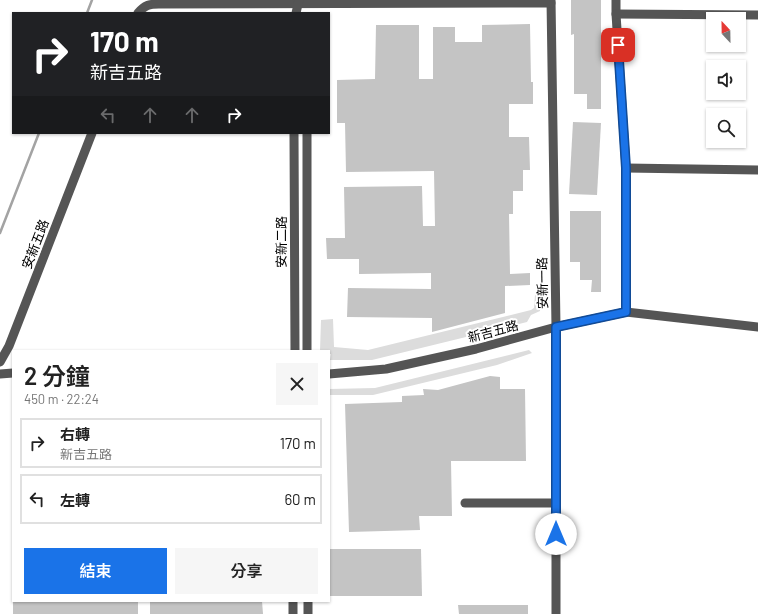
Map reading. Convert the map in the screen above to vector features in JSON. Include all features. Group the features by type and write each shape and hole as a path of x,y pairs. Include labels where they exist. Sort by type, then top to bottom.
{"street":[{"path":"616,0 626,168 626,312"},
{"path":"296,12 299,1"},
{"path":"299,1 303,12"},
{"path":"141,10 152,4 299,1 551,1"},
{"name":"安新一路","path":"551,1 556,327 556,614"},
{"path":"616,14 758,15"},
{"name":"安新五路","path":"0,362 9,346 92,134"},
{"name":"安新二路","path":"294,134 295,350"},
{"name":"安新二路","path":"307,134 307,350"},
{"path":"626,168 758,170"},
{"name":"新吉五路","path":"330,374 386,369 476,349 556,327 626,312 758,327"},
{"path":"0,374 12,372"},
{"path":"466,503 556,503"},
{"path":"293,602 293,614"},
{"path":"308,602 308,614"}],"shaded area":[{"path":"535,295 541,295 540,311 531,315 527,322 372,360 330,360 330,350 320,350 321,320 333,319 334,347 368,350 531,310 534,308"},
{"path":"529,350 532,353 497,365 373,395 330,395 330,389 375,388"}],"building":[{"path":"571,0 601,0 601,109 587,109 587,94 574,94 574,34 571,35"},
{"path":"530,24 533,104 509,104 509,137 529,137 530,170 523,170 523,191 513,191 513,214 509,214 510,274 530,273 530,285 505,286 505,313 432,332 432,318 347,317 348,288 431,289 431,273 359,274 359,259 327,259 326,238 345,238 344,187 422,186 423,226 435,226 434,171 346,172 345,123 337,123 337,80 375,79 376,25 419,25 419,79 433,79 433,27 455,27 455,42 482,42 482,25"},
{"path":"573,122 601,123 597,195 569,194"},
{"path":"570,211 601,211 601,292 591,292 592,280 580,280 580,262 570,262"},
{"path":"490,376 500,377 500,389 525,389 526,461 451,461 452,516 419,516 420,530 349,532 345,404 402,402 402,396 424,395 423,389 438,390"},
{"path":"330,549 421,549 422,596 330,596"},
{"path":"13,602 138,602 138,614 13,614"},
{"path":"150,602 262,602 263,614 150,614"},
{"path":"458,605 528,605 528,614 459,614"}],"waterway":[{"path":"87,12 92,0"},
{"path":"0,233 39,134"}],"route":[{"path":"556,534 556,327 626,312 626,168 618,45"}]}
